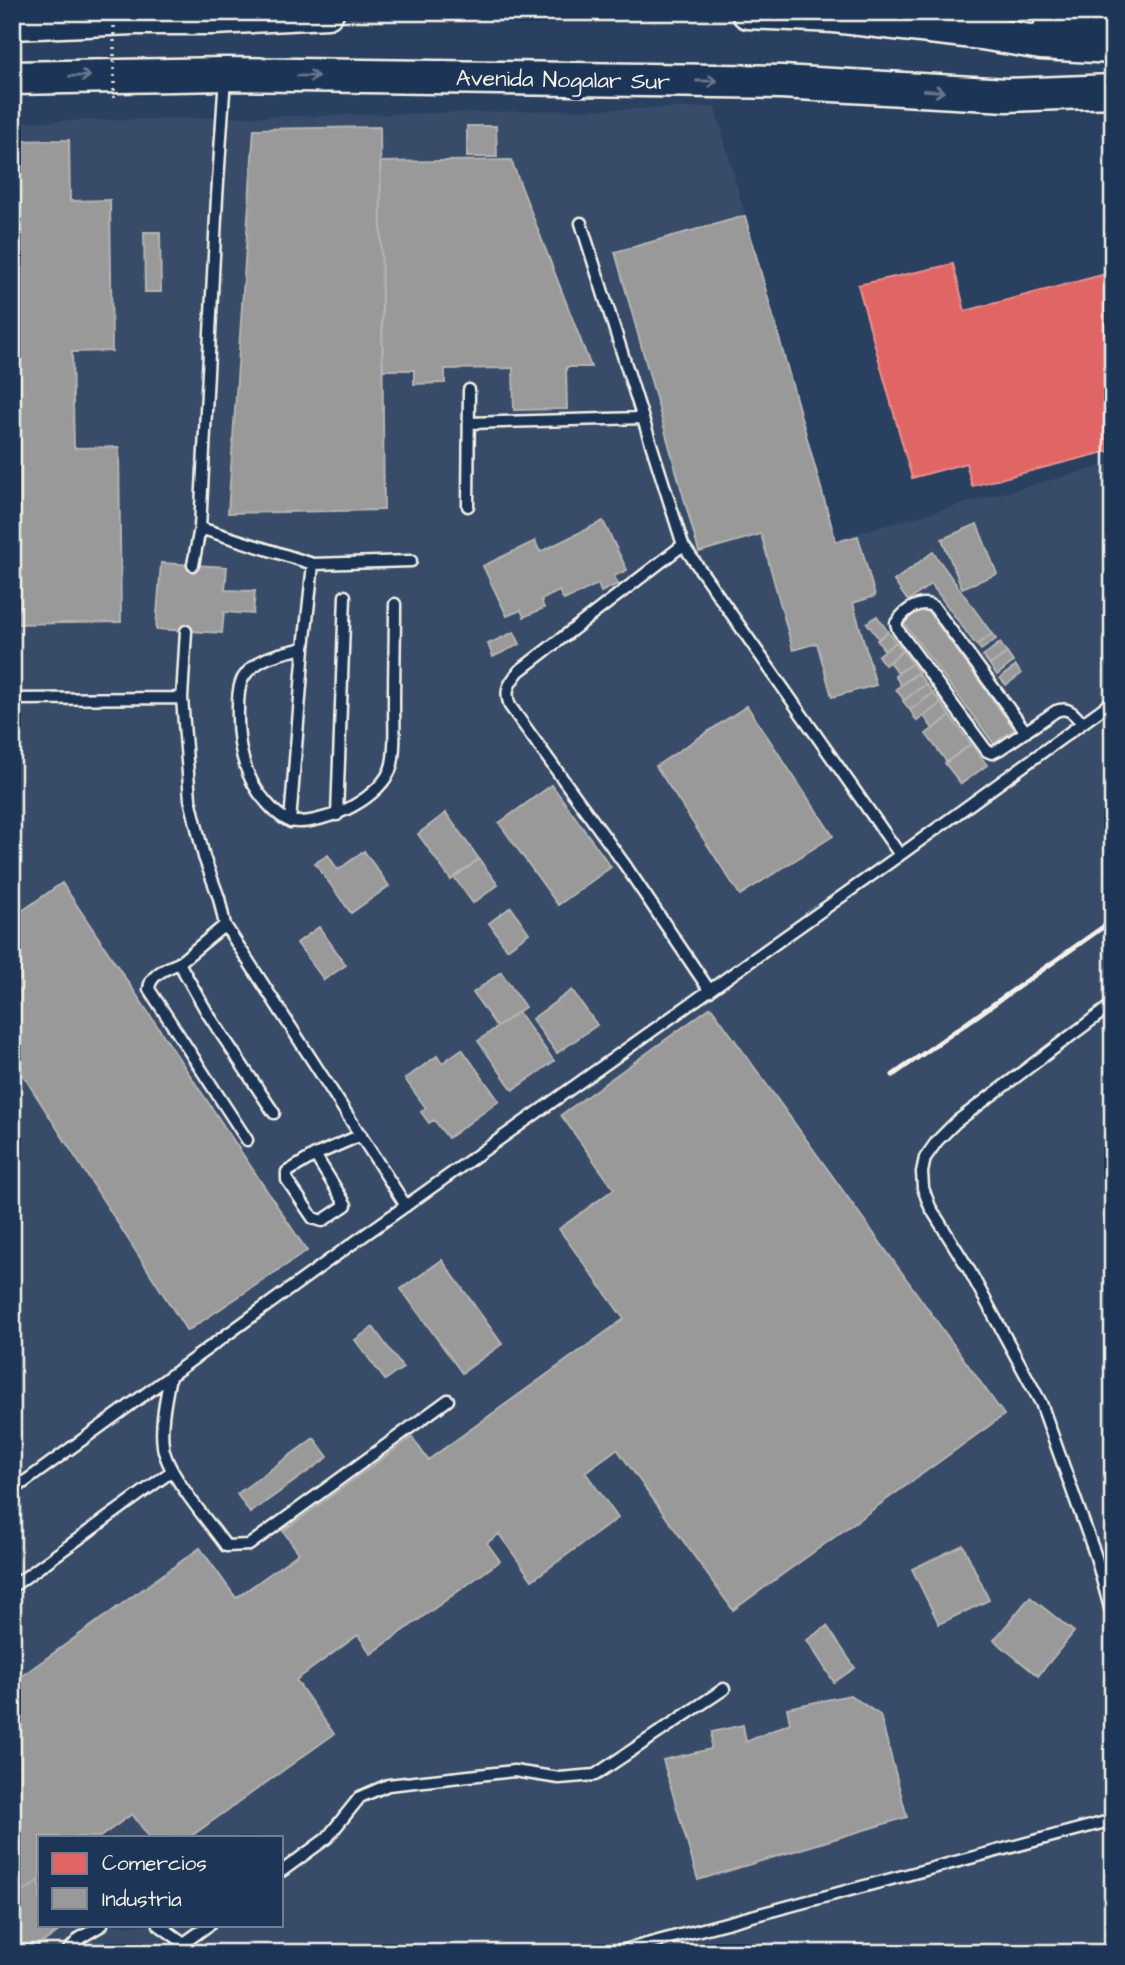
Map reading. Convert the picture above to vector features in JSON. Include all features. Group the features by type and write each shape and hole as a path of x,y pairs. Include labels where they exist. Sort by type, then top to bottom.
{"highway":[{"path":"12,23 327,12"},
{"path":"748,12 834,16 982,33 1041,43 1113,47"},
{"path":"982,33 1042,26 1113,24"},
{"name":"Avenida Nogalar Sur","path":"12,78 225,74 781,82 1007,95 1113,91"},
{"path":"1007,95 1041,103 1113,110"}],"lane":[{"path":"193,565 200,528 225,74"},
{"path":"581,223 683,545 900,855"},
{"path":"468,506 470,390"},
{"path":"469,423 642,418"},
{"path":"200,528 313,564 411,561"},
{"path":"683,545 519,671 510,683 506,695 510,706 625,865 710,990"},
{"path":"289,822 303,648 313,564"},
{"path":"337,815 345,596"},
{"path":"1026,732 934,607 928,603 920,603 899,618 895,623 898,630 987,751 992,753 1026,732 1056,711 1063,708 1071,711 1082,723"},
{"path":"303,648 263,660 243,679 238,695 237,730 241,757 251,782 274,811 289,822 337,815 380,786 391,766 394,738 395,604"},
{"path":"186,631 182,698 190,799 204,858 219,898 225,925 406,1206"},
{"path":"12,699 182,698"},
{"path":"12,1491 1113,701"},
{"path":"225,925 179,963 154,975 149,982 149,989 247,1140"},
{"path":"179,963 208,1014 274,1113"},
{"path":"1113,1004 956,1122 925,1158 922,1172 923,1188 930,1207 968,1268 1041,1403 1096,1557 1113,1619"},
{"path":"315,1155 346,1205 322,1221 313,1218 287,1180 287,1172 315,1155 361,1135"},
{"path":"170,1376 163,1421 163,1447 172,1471 226,1546 249,1545 448,1400"},
{"path":"12,1587 172,1471"},
{"path":"284,1870 327,1838 360,1797 388,1784 514,1770 559,1779 595,1775 724,1689"},
{"path":"613,1953 1113,1819"},
{"path":"66,1953 80,1938 100,1926"},
{"path":"160,1926 185,1948 208,1926"}],"path":[{"path":"114,12 114,98"}],"shaded area":[{"path":"715,107 835,539 1113,463 1113,1953 12,1953 12,122"}],"building: Comercios":[{"path":"953,264 965,311 1113,272 1113,450 972,486 966,463 912,478 858,285"}],"building: Industria":[{"path":"467,126 496,126 497,157 467,157"},
{"path":"380,127 384,510 228,513 254,129"},
{"path":"69,140 70,201 110,200 112,351 72,352 74,448 119,447 121,622 12,624 12,141"},
{"path":"511,160 591,367 566,367 567,409 514,410 513,368 445,369 445,383 414,384 414,370 383,370 380,162"},
{"path":"745,216 836,542 858,536 875,596 853,603 876,685 832,697 817,643 793,650 761,534 699,552 615,252"},
{"path":"144,232 160,232 161,292 145,292"},
{"path":"603,521 627,570 614,576 618,584 601,592 598,584 564,600 559,591 541,600 544,608 524,617 521,610 507,616 483,566 535,541 540,552"},
{"path":"977,524 997,574 962,588 942,539"},
{"path":"933,552 992,634 976,645 931,584 908,601 894,581"},
{"path":"161,563 227,567 225,590 255,591 253,614 224,612 222,633 156,629"},
{"path":"924,606 1014,729 994,744 903,622"},
{"path":"877,616 888,632 879,639 867,623"},
{"path":"514,632 520,644 493,657 488,644"},
{"path":"888,632 896,642 885,651 877,640"},
{"path":"992,634 996,639 981,650 977,645"},
{"path":"896,642 903,651 885,665 878,656"},
{"path":"1000,643 1007,653 990,665 983,656"},
{"path":"903,651 912,663 898,673 889,662"},
{"path":"1007,653 1013,662 997,675 990,665"},
{"path":"912,663 918,672 901,685 895,676"},
{"path":"1016,666 1021,674 1006,685 1000,678"},
{"path":"918,673 926,684 904,700 896,689"},
{"path":"926,684 933,693 910,710 903,701"},
{"path":"933,693 941,703 917,721 910,710"},
{"path":"941,703 950,716 933,729 924,716"},
{"path":"747,706 833,836 740,895 656,766"},
{"path":"950,716 971,744 947,762 926,734"},
{"path":"971,744 987,765 961,784 945,763"},
{"path":"552,785 611,867 558,905 499,823"},
{"path":"446,813 479,859 451,880 418,834"},
{"path":"364,851 389,886 351,913 315,863 328,855 338,870"},
{"path":"479,859 498,885 473,903 454,877"},
{"path":"62,883 307,1251 187,1331 12,1058 12,918"},
{"path":"511,907 529,933 507,949 489,923"},
{"path":"319,927 346,965 324,980 297,943"},
{"path":"501,972 525,1007 497,1027 473,993"},
{"path":"572,990 597,1025 557,1053 532,1019"},
{"path":"711,1007 1004,1415 733,1610 617,1449 585,1472 618,1518 532,1580 499,1534 487,1543 500,1561 371,1654 358,1635 296,1680 334,1734 191,1836 148,1836 132,1814 101,1836 38,1836 38,1881 12,1900 12,1683 200,1548 236,1598 299,1553 283,1531 412,1437 428,1460 624,1319 559,1229 614,1189 561,1115"},
{"path":"518,1012 554,1061 513,1090 478,1041"},
{"path":"462,1049 499,1101 448,1138 434,1120 429,1123 421,1112 426,1108 405,1079 437,1056 442,1063"},
{"path":"442,1260 502,1344 462,1373 401,1289"},
{"path":"373,1327 403,1368 385,1380 355,1340"},
{"path":"314,1438 328,1457 250,1513 237,1494"},
{"path":"963,1545 989,1600 939,1624 912,1569"},
{"path":"1030,1597 1074,1632 1038,1676 994,1640"},
{"path":"827,1626 855,1668 834,1682 807,1640"},
{"path":"850,1695 880,1715 907,1817 698,1880 663,1760 711,1749 712,1732 743,1725 746,1742 790,1723 787,1708"},
{"path":"38,1881 38,1926 66,1926 28,1953 12,1953 12,1900"},
{"path":"861,1947 862,1953 837,1953"}],"railway":[{"path":"893,1075 1113,920"}]}
